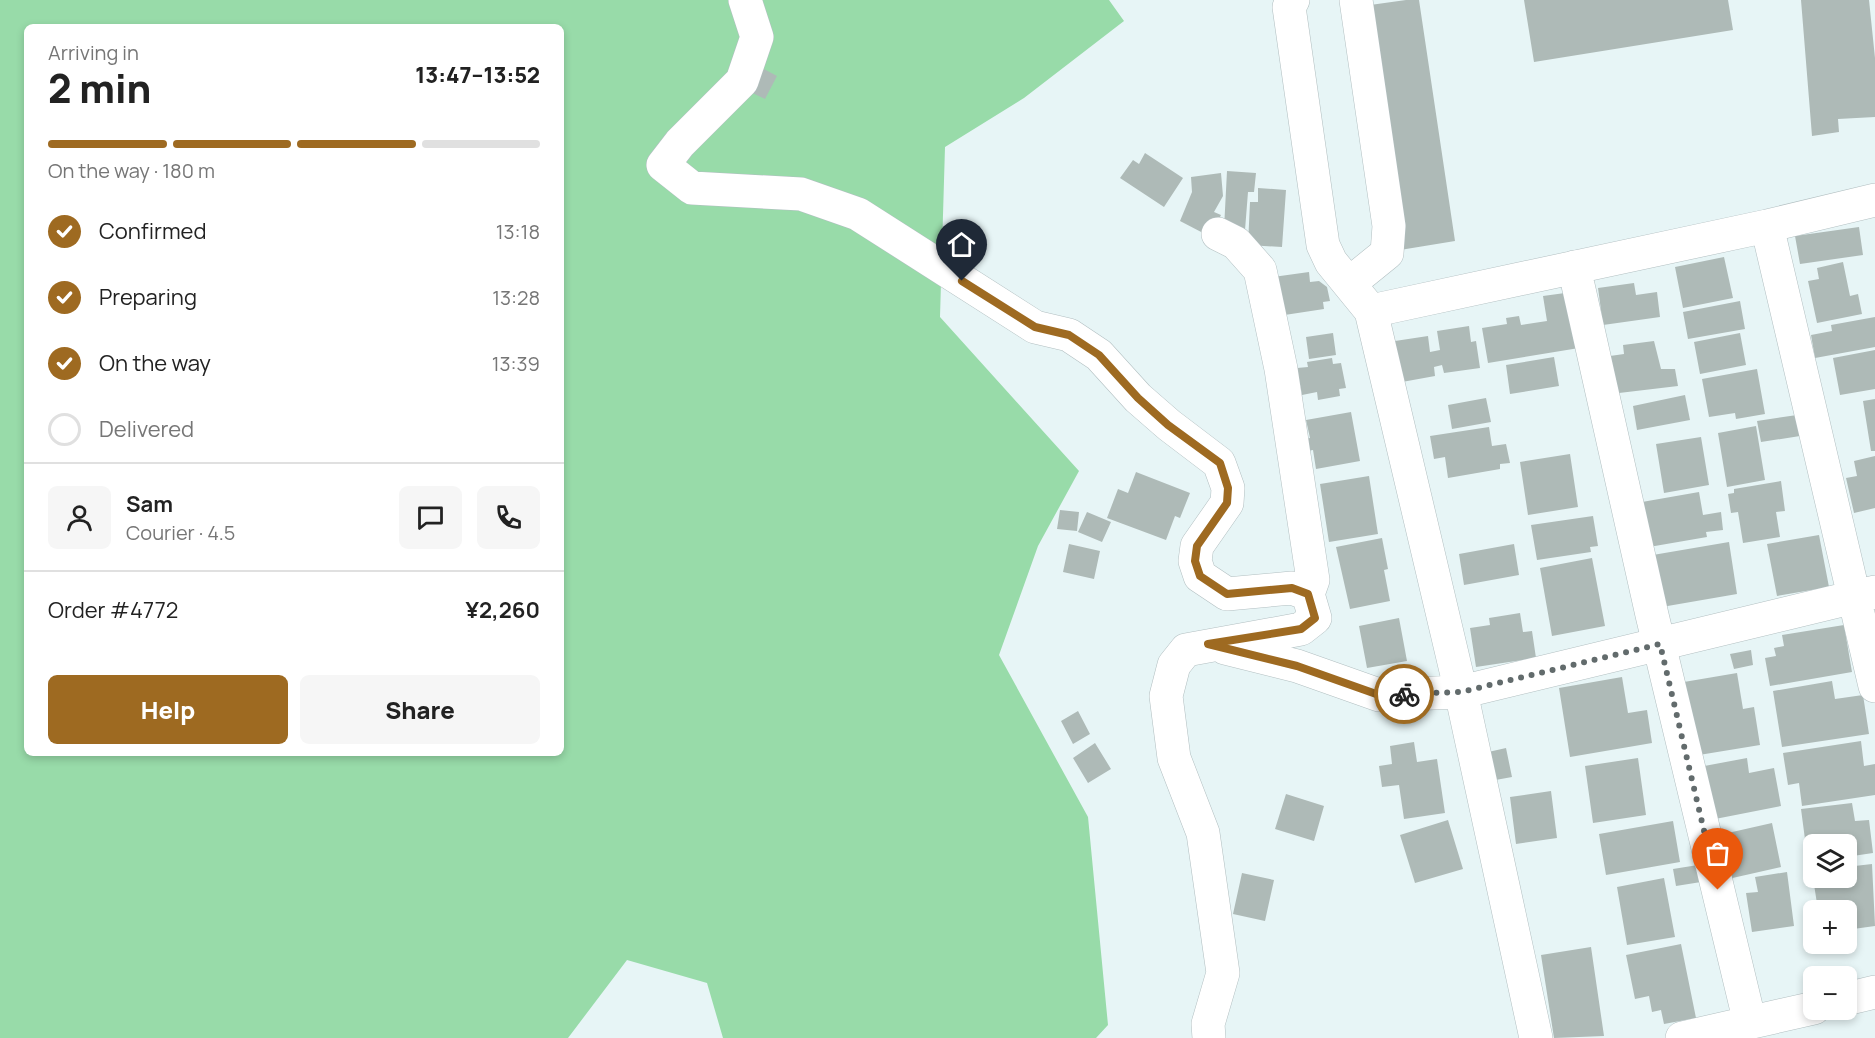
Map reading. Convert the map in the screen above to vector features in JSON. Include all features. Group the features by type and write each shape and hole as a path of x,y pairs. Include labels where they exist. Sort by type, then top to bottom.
{"street":[{"path":"745,0 757,37 742,81 680,143 663,165 692,188 801,194 858,214 1035,327 1069,335 1099,355 1138,398 1168,425 1220,463 1228,488 1227,503 1197,546 1195,561 1200,576 1227,594 1292,588 1308,594"},
{"path":"1293,0 1289,7 1323,245 1331,262 1371,311 1461,692 1536,1038"},
{"path":"1350,283 1387,253 1389,226 1356,0"},
{"path":"1371,311 1767,226 1875,200"},
{"path":"1767,226 1865,595 1875,686"},
{"path":"1209,1038 1208,1024 1223,973 1203,833 1174,758 1166,696 1174,665 1186,650 1208,644 1301,629 1315,618 1308,594 1313,580 1281,369 1260,270 1236,243 1218,234"},
{"path":"1574,267 1750,1023"},
{"path":"1208,644 1297,666 1379,695 1461,692 1865,595"},
{"path":"1857,996 1875,992"},
{"path":"1682,1038 1803,1011"}],"green space":[{"path":"0,0 1109,0 1124,21 1024,98 945,147 940,317 1079,471 1038,546 999,655 1088,817 1108,1025 1096,1038 723,1038 707,983 627,960 568,1038 0,1038"}],"building":[{"path":"1419,0 1455,241 1400,250 1363,6"},
{"path":"1524,0 1728,0 1733,30 1534,62"},
{"path":"1801,0 1869,0 1875,58 1875,117 1838,119 1839,132 1812,136"},
{"path":"758,66 777,76 765,99 746,90"},
{"path":"1145,153 1183,178 1164,207 1120,178 1133,160 1139,164"},
{"path":"1227,171 1256,173 1254,192 1248,192 1245,230 1224,229"},
{"path":"1221,173 1223,196 1214,212 1221,215 1216,225 1205,234 1180,221 1192,192 1191,177"},
{"path":"1258,188 1286,190 1282,247 1248,245 1250,202 1258,202"},
{"path":"1859,227 1863,255 1800,264 1795,236"},
{"path":"1724,257 1733,298 1683,308 1675,267"},
{"path":"1843,262 1850,296 1858,294 1862,314 1817,323 1808,281 1819,279 1817,268"},
{"path":"1309,272 1310,282 1319,281 1327,287 1330,301 1323,302 1324,309 1278,316 1273,277"},
{"path":"1634,283 1636,295 1657,292 1660,317 1603,325 1598,288"},
{"path":"1565,293 1579,348 1488,363 1482,328 1507,324 1506,318 1519,316 1521,325 1547,321 1543,296"},
{"path":"1740,301 1745,329 1688,339 1683,312"},
{"path":"1875,317 1875,347 1815,358 1811,335 1832,331 1831,325"},
{"path":"1469,326 1471,342 1476,341 1480,368 1444,373 1442,365 1434,367 1435,376 1402,382 1395,341 1428,336 1430,352 1440,350 1437,331"},
{"path":"1333,333 1336,355 1309,359 1306,337"},
{"path":"1740,333 1746,365 1700,374 1694,342"},
{"path":"1654,341 1661,369 1675,369 1678,386 1619,393 1610,356 1624,354 1623,345"},
{"path":"1875,350 1875,389 1840,395 1833,358"},
{"path":"1554,357 1559,386 1510,394 1506,365"},
{"path":"1332,358 1333,364 1341,363 1346,388 1339,389 1340,396 1318,400 1317,392 1302,395 1297,368 1308,367 1307,362"},
{"path":"1757,369 1765,414 1736,419 1735,413 1709,417 1702,379"},
{"path":"1685,395 1690,420 1637,430 1633,406"},
{"path":"1486,398 1491,422 1452,429 1448,405"},
{"path":"1875,399 1875,451 1871,451 1863,401"},
{"path":"1351,412 1360,461 1316,469 1313,450 1307,451 1305,439 1310,438 1306,420"},
{"path":"1797,415 1800,436 1761,442 1757,421"},
{"path":"1756,426 1765,480 1727,487 1718,433"},
{"path":"1489,427 1492,446 1506,444 1510,463 1500,464 1500,469 1448,478 1445,457 1434,459 1430,436"},
{"path":"1701,437 1709,485 1664,493 1656,444"},
{"path":"1570,454 1578,507 1528,515 1520,462"},
{"path":"1875,456 1875,508 1854,513 1846,478 1857,476 1854,461"},
{"path":"1136,472 1190,493 1180,518 1175,516 1166,540 1107,518 1118,489 1128,493"},
{"path":"1369,476 1378,534 1329,542 1320,484"},
{"path":"1781,481 1785,511 1776,512 1780,537 1743,543 1738,512 1731,513 1728,494 1734,493 1734,489"},
{"path":"1699,492 1703,515 1721,512 1723,530 1706,532 1707,537 1649,547 1642,502"},
{"path":"1060,510 1079,512 1077,531 1057,529"},
{"path":"1087,512 1111,522 1102,542 1078,532"},
{"path":"1593,516 1598,546 1590,547 1591,552 1537,560 1531,525"},
{"path":"1819,535 1829,587 1777,596 1767,544"},
{"path":"1382,538 1388,569 1384,570 1390,601 1350,609 1336,547"},
{"path":"1729,542 1737,594 1656,608 1647,556"},
{"path":"1069,544 1100,551 1094,579 1063,572"},
{"path":"1514,544 1519,575 1464,585 1459,554"},
{"path":"1592,558 1605,626 1552,636 1540,568"},
{"path":"1520,613 1523,632 1532,631 1536,658 1476,667 1470,628 1490,625 1489,618"},
{"path":"1399,618 1407,661 1367,668 1359,626"},
{"path":"1844,625 1852,672 1770,686 1765,658 1776,656 1774,648 1784,646 1782,635"},
{"path":"1751,650 1753,665 1734,669 1730,654"},
{"path":"1737,673 1743,709 1754,707 1760,745 1699,755 1678,683"},
{"path":"1622,677 1628,713 1647,710 1652,743 1570,757 1559,688"},
{"path":"1832,681 1835,699 1863,695 1869,734 1782,747 1773,691"},
{"path":"1078,711 1090,734 1073,744 1061,721"},
{"path":"1861,741 1864,766 1875,764 1875,795 1802,806 1799,783 1788,785 1783,753"},
{"path":"1414,742 1417,762 1437,759 1445,813 1404,819 1399,785 1382,787 1379,766 1392,764 1390,746"},
{"path":"1095,743 1111,769 1088,783 1073,758"},
{"path":"1506,748 1512,777 1490,781 1484,753"},
{"path":"1638,758 1646,815 1593,823 1585,766"},
{"path":"1747,758 1749,773 1774,768 1781,806 1710,820 1699,767"},
{"path":"1551,791 1557,838 1516,844 1510,797"},
{"path":"1286,794 1324,806 1314,841 1275,829"},
{"path":"1852,803 1855,821 1869,820 1873,853 1857,855 1857,834 1804,834 1801,809"},
{"path":"1448,820 1463,869 1415,883 1400,835"},
{"path":"1673,821 1680,862 1606,875 1599,834"},
{"path":"1772,823 1781,867 1728,879 1719,835"},
{"path":"1872,864 1875,926 1857,928 1857,900 1816,900 1815,888 1857,888 1857,866"},
{"path":"1698,865 1701,882 1676,886 1673,869"},
{"path":"1787,872 1794,926 1752,932 1746,893 1758,892 1755,877"},
{"path":"1242,873 1274,880 1265,921 1233,914"},
{"path":"1664,878 1675,937 1627,945 1617,887"},
{"path":"1681,944 1696,1018 1664,1024 1661,1010 1652,1012 1649,996 1635,999 1626,955"},
{"path":"1591,947 1604,1036 1554,1038 1541,955"}],"way so far":[{"path":"1404,694 1461,692 1660,644 1718,890"}],"route":[{"path":"962,281 1035,327 1069,335 1099,355 1138,398 1168,425 1220,463 1228,488 1227,503 1197,546 1195,561 1200,576 1227,594 1292,588 1308,594 1313,604 1315,618 1301,629 1208,644 1297,666 1379,695 1404,694"}]}
